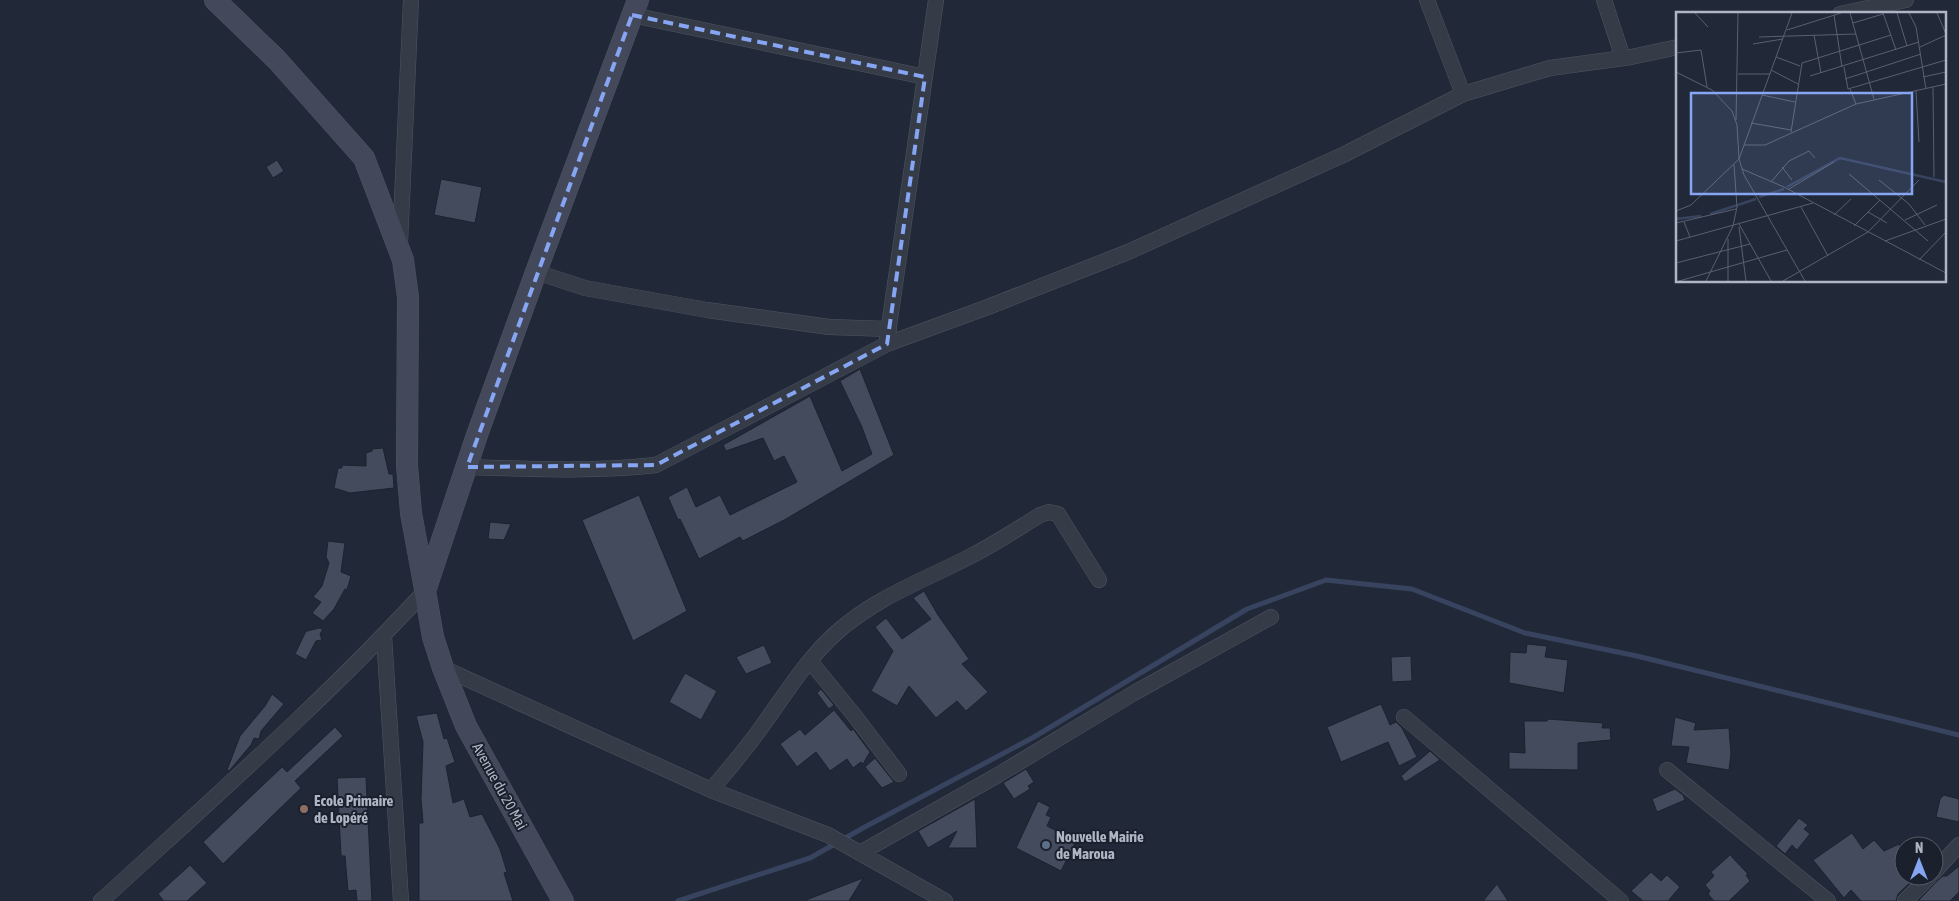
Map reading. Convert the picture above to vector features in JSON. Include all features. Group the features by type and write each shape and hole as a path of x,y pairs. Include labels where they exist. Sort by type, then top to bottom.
{"street":[{"name":"Avenue du 20 Mai","path":"215,0 277,60 364,158 400,250 407,284 406,465 411,513 433,638 466,726 564,901"},
{"path":"400,250 411,0"},
{"path":"888,337 936,0"},
{"path":"1427,0 1463,94"},
{"path":"1604,0 1623,58"},
{"path":"1849,12 1906,0"},
{"path":"101,901 311,708 384,636 426,591 467,467 536,272 635,8 925,77"},
{"path":"467,467 528,469 656,465 888,337 988,307 1128,252 1343,155 1463,94 1550,68 1623,58 1676,47"},
{"path":"536,272 585,288 707,310 888,337"},
{"path":"711,790 763,726 786,690 810,661 836,633 871,605 972,556 1040,515 1049,512 1058,514 1099,580"},
{"path":"857,851 998,775 1134,693 1270,617"},
{"path":"384,636 401,901"},
{"path":"810,661 854,715 898,774"},
{"path":"443,668 711,790 828,835 945,901"},
{"path":"1404,717 1621,901"},
{"path":"1667,770 1828,901"},
{"path":"1944,861 1959,845"},
{"path":"1905,901 1920,886"}],"highlighted area":[{"path":"632,15 925,77 887,344 656,465 467,467"}],"building":[{"path":"277,160 284,171 273,178 266,167"},
{"path":"441,179 482,187 475,223 434,215"},
{"path":"860,369 894,455 786,519 743,541 740,537 699,559 668,497 687,487 696,507 720,495 730,515 797,482 784,456 774,461 763,438 726,451 723,445 810,396 842,471 872,454 861,425 840,381"},
{"path":"383,448 389,474 393,474 394,488 350,493 334,488 338,468 342,468 342,465 366,466 366,453 372,451 372,449"},
{"path":"639,495 687,611 633,641 582,520"},
{"path":"490,522 511,524 504,540 488,539"},
{"path":"328,541 345,543 341,572 351,576 347,590 345,589 334,609 323,621 312,613 321,602 313,597 322,586 329,563 326,557"},
{"path":"924,591 938,615 969,659 962,664 988,692 966,711 957,701 936,718 909,686 897,706 871,691 893,651 875,627 886,618 902,639 931,619 913,598"},
{"path":"319,628 323,629 320,634 322,640 316,641 306,660 295,654 305,633"},
{"path":"1527,644 1547,646 1545,657 1568,660 1564,693 1509,683 1510,652 1526,653"},
{"path":"764,645 772,663 746,674 736,657"},
{"path":"1411,656 1412,681 1392,682 1391,657"},
{"path":"685,673 717,691 701,720 669,702"},
{"path":"821,689 834,705 829,709 817,693"},
{"path":"272,694 284,704 261,731 259,739 254,738 251,745 229,771 227,770 240,736 265,706"},
{"path":"1381,704 1390,725 1396,722 1402,728 1417,757 1399,766 1388,742 1341,762 1327,727"},
{"path":"834,710 851,731 853,729 870,752 863,764 861,762 853,768 847,759 830,771 816,752 797,767 780,744 800,729 805,735"},
{"path":"437,713 444,739 447,738 455,762 446,766 453,803 464,799 470,817 482,814 500,849 507,872 504,873 513,901 419,901 419,823 423,823 421,799 423,742 416,716"},
{"path":"1675,717 1696,723 1694,730 1729,728 1731,754 1729,770 1686,763 1689,747 1671,746"},
{"path":"1548,719 1603,723 1602,728 1610,728 1611,740 1578,743 1578,770 1509,769 1509,752 1525,753 1524,721 1547,721"},
{"path":"335,727 343,736 295,781 301,788 223,864 203,842 282,767 287,772"},
{"path":"1430,751 1440,760 1405,782 1401,776"},
{"path":"875,758 894,782 882,788 865,767"},
{"path":"1026,769 1034,782 1028,786 1030,789 1014,799 1003,783"},
{"path":"366,777 372,901 357,901 356,890 348,891 345,856 341,856 337,778"},
{"path":"1675,789 1683,795 1685,800 1657,812 1652,799"},
{"path":"1944,795 1959,799 1959,822 1936,817 1940,799"},
{"path":"975,799 977,848 948,848 957,831 928,848 918,831"},
{"name":"Nouvelle Mairie de Maroua","path":"1038,801 1050,807 1046,815 1051,817 1047,826 1076,841 1061,871 1016,848"},
{"path":"1799,818 1808,825 1804,829 1810,834 1797,850 1792,845 1785,854 1776,846"},
{"path":"1852,833 1863,849 1874,840 1884,851 1894,846 1894,886 1906,886 1898,894 1896,901 1861,901 1851,890 1844,898 1813,860"},
{"path":"1730,855 1748,874 1746,875 1750,881 1729,901 1714,901 1708,894 1710,891 1705,885 1714,876 1711,872"},
{"path":"190,865 207,883 187,901 164,901 158,894"},
{"path":"1959,866 1959,892 1950,901 1918,901 1932,886 1944,886 1944,876 1947,876"},
{"path":"1651,872 1661,881 1667,875 1680,887 1668,901 1643,901 1631,891"},
{"path":"863,878 849,901 806,901 806,900"},
{"path":"1497,884 1508,901 1483,901"}],"waterway":[{"path":"678,901 810,858 1034,737 1247,609 1326,580 1412,589 1525,633 1637,656 1959,735"}],"place":[{"name":"Ecole Primaire de Lopéré","path":"304,809"},
{"name":"Nouvelle Mairie de Maroua","path":"1046,845"}]}
